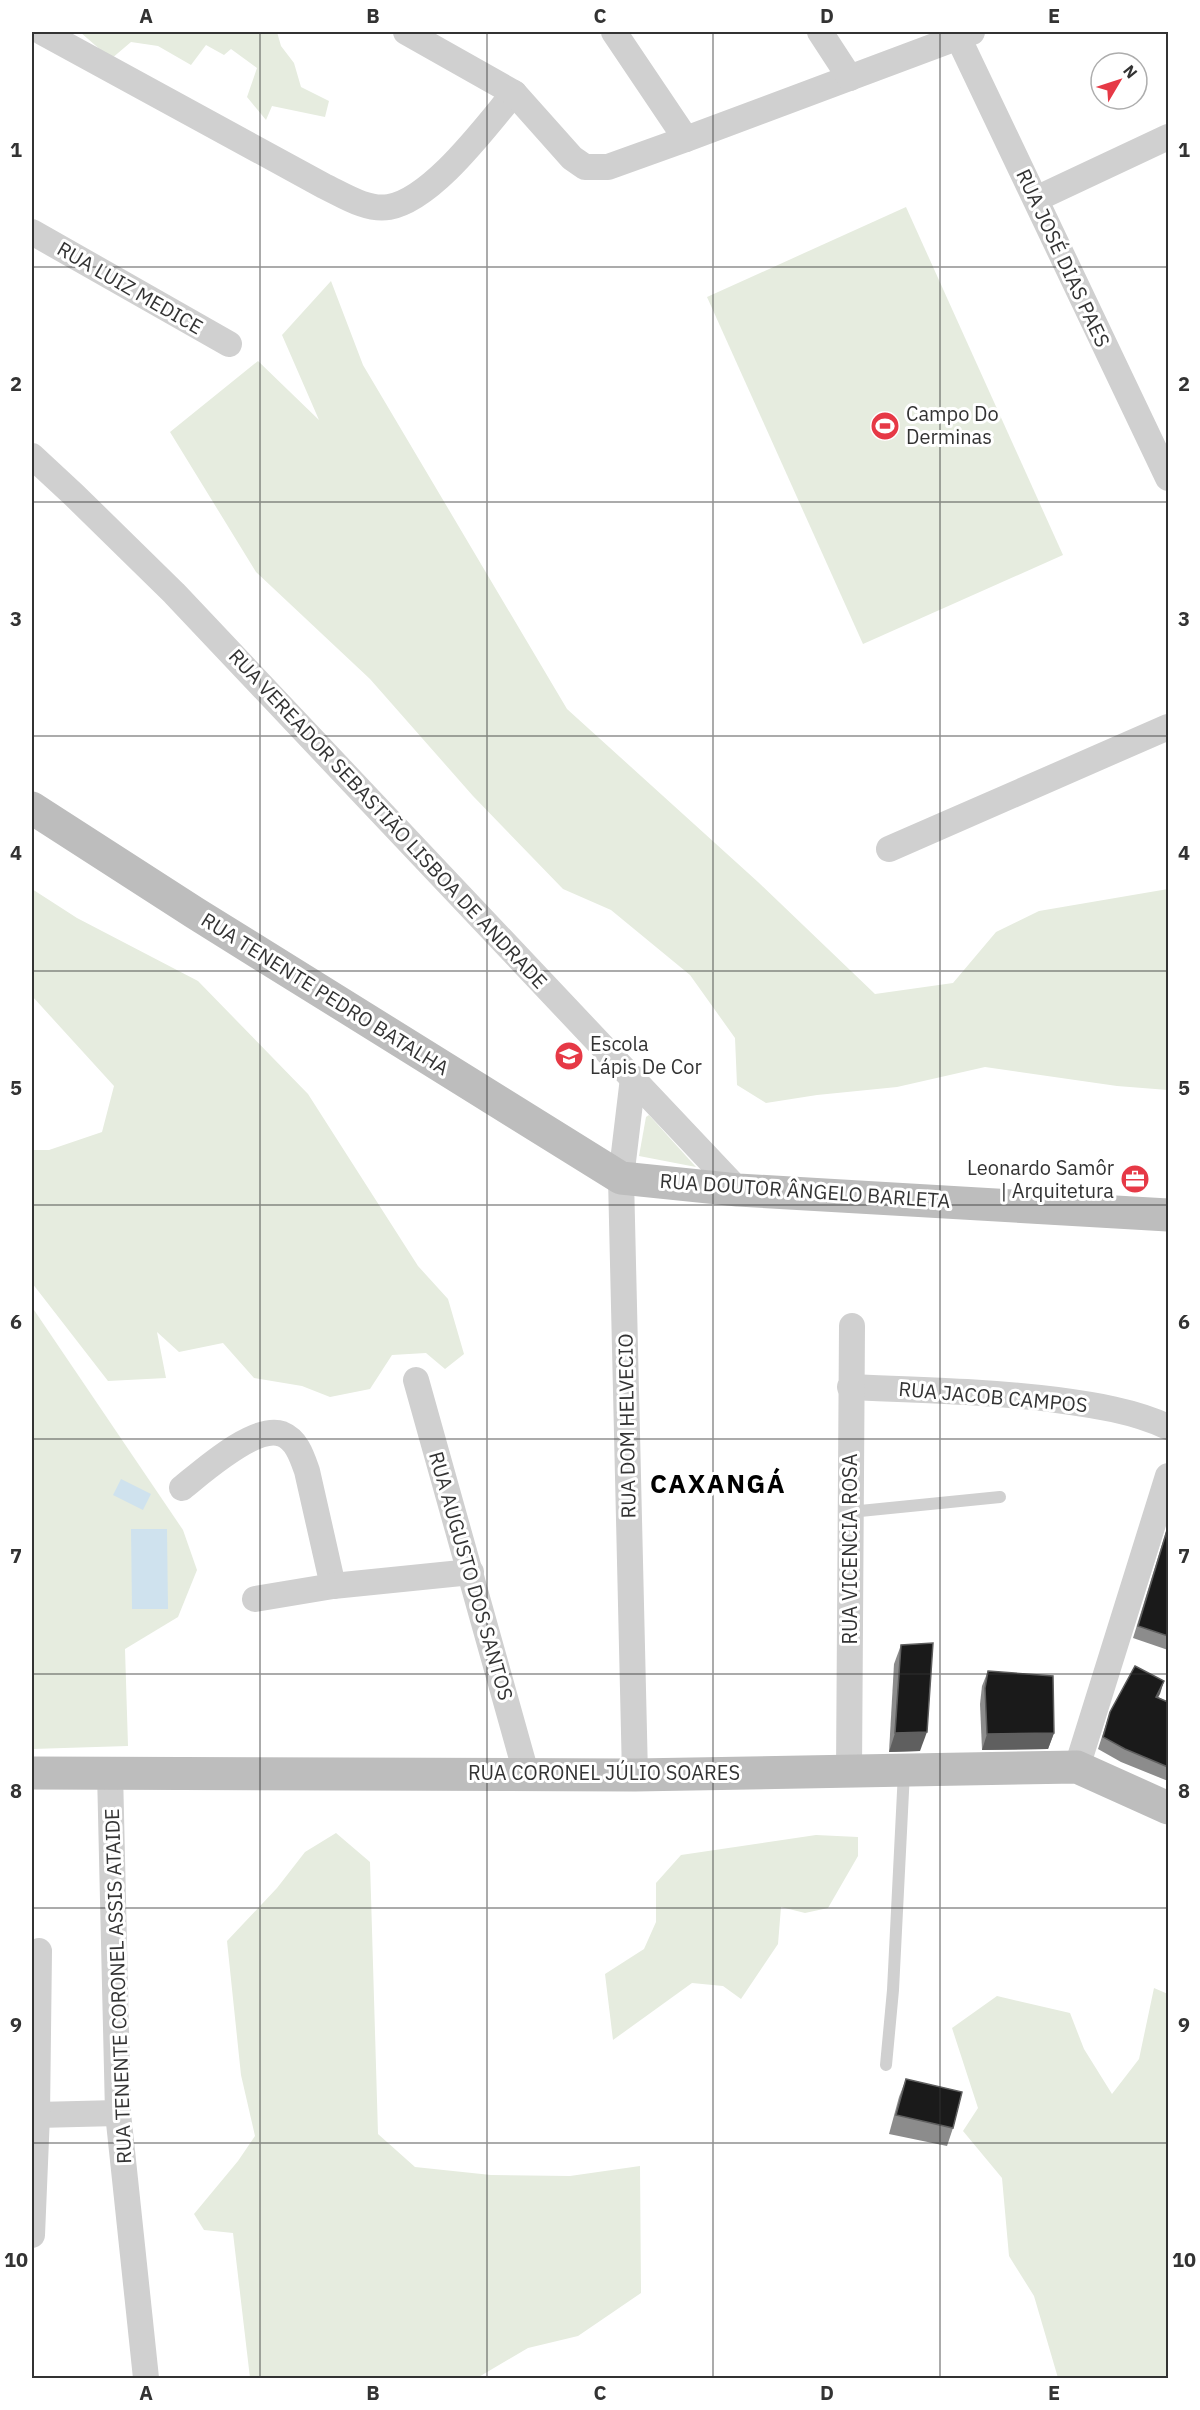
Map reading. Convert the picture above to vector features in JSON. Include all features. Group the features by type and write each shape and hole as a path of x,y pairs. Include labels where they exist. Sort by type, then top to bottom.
{"street":[{"path":"42,32 324,186 370,206 388,207 407,200 433,183 514,93"},
{"path":"406,32 514,93 572,158 585,167 608,167 965,34"},
{"path":"614,32 686,139"},
{"path":"820,32 850,78"},
{"name":"RUA JOSÉ DIAS PAES","path":"965,34 1036,199 1168,478"},
{"path":"1036,199 1168,137"},
{"name":"RUA LUIZ MEDICE","path":"32,232 229,344"},
{"name":"RUA VEREADOR SEBASTIÃO LISBOA DE ANDRADE","path":"32,456 174,593 738,1190"},
{"path":"889,849 1168,727"},
{"name":"RUA TENENTE PEDRO BATALHA","path":"32,808 205,919 621,1178"},
{"name":"RUA DOM HELVECIO","path":"633,1078 621,1178 635,1775"},
{"name":"RUA DOUTOR ÂNGELO BARLETA","path":"621,1178 738,1190 1168,1215"},
{"name":"RUA VICENCIA ROSA","path":"849,1772 852,1326"},
{"name":"RUA AUGUSTO DOS SANTOS","path":"416,1380 526,1773"},
{"name":"RUA JACOB CAMPOS","path":"850,1387 1022,1396 1079,1403 1124,1412 1168,1427"},
{"path":"182,1488 237,1447 257,1436 281,1433 291,1440 301,1453 333,1586"},
{"path":"1077,1767 1168,1476"},
{"path":"255,1599 333,1586 471,1572"},
{"name":"RUA CORONEL JÚLIO SOARES","path":"32,1773 635,1775 1077,1767 1168,1808"},
{"name":"RUA TENENTE CORONEL ASSIS ATAIDE","path":"110,1772 118,2114 146,2379"},
{"path":"32,2235 37,2115 39,1950"},
{"path":"37,2115 118,2114"}],"lane":[{"path":"850,1512 1000,1497"},
{"path":"886,2065 894,1978 904,1771"}],"shaded area":[{"path":"80,32 277,32 281,46 294,63 301,87 329,101 325,117 272,106 266,120 247,97 257,68 231,49 224,55 206,45 191,65 158,46 131,42 111,59"},
{"name":"Campo Do Derminas","path":"906,207 1063,555 863,644 707,297"},
{"path":"331,281 363,365 567,709 758,882 875,994 953,983 996,932 1039,911 1168,889 1168,1090 1117,1086 985,1067 897,1087 766,1103 737,1085 735,1038 690,975 611,910 563,889 473,796 370,679 256,572 170,432 258,361 319,420 282,335"},
{"path":"32,889 77,918 198,981 308,1094 418,1266 448,1299 464,1354 445,1369 426,1353 392,1355 370,1389 330,1397 302,1386 254,1378 223,1343 179,1352 157,1332 166,1378 108,1381 32,1283 32,1150 49,1150 102,1132 114,1086 32,996"},
{"path":"649,1115 696,1167 639,1156 646,1117"},
{"path":"32,1307 183,1530 197,1570 178,1617 125,1649 128,1746 32,1749"},
{"path":"336,1833 370,1862 378,2134 415,2167 491,2175 570,2176 640,2166 641,2293 578,2336 528,2348 477,2378 250,2378 233,2233 204,2230 194,2214 238,2161 255,2136 241,2075 227,1941 277,1888 305,1852"},
{"path":"816,1835 858,1837 858,1856 828,1908 805,1913 781,1907 778,1944 741,1999 723,1986 692,1983 613,2040 605,1974 644,1949 656,1922 656,1883 681,1855"},
{"path":"1154,1988 1168,1994 1168,2378 1058,2378 1034,2296 1009,2256 1002,2178 963,2131 978,2108 952,2028 997,1996 1070,2013 1084,2049 1112,2094 1139,2059"}],"water":[{"path":"121,1479 151,1494 143,1510 113,1495"},
{"path":"131,1529 167,1529 168,1609 132,1609"}],"building":[{"path":"1168,1527 1168,1636 1138,1626"},
{"path":"933,1643 927,1732 895,1733 901,1645"},
{"path":"1135,1666 1164,1681 1156,1697 1168,1702 1168,1767 1103,1737 1110,1712"},
{"path":"988,1671 1053,1676 1054,1733 987,1734 985,1688"},
{"path":"906,2079 962,2092 953,2128 896,2115"}],"place":[{"name":"Campo Do Derminas","path":"885,426"},
{"name":"Escola Lápis De Cor","path":"569,1056"},
{"name":"Leonardo Samôr | Arquitetura","path":"1135,1179"}],"district":[{"name":"CAXANGÁ","path":"718,1484"}]}
